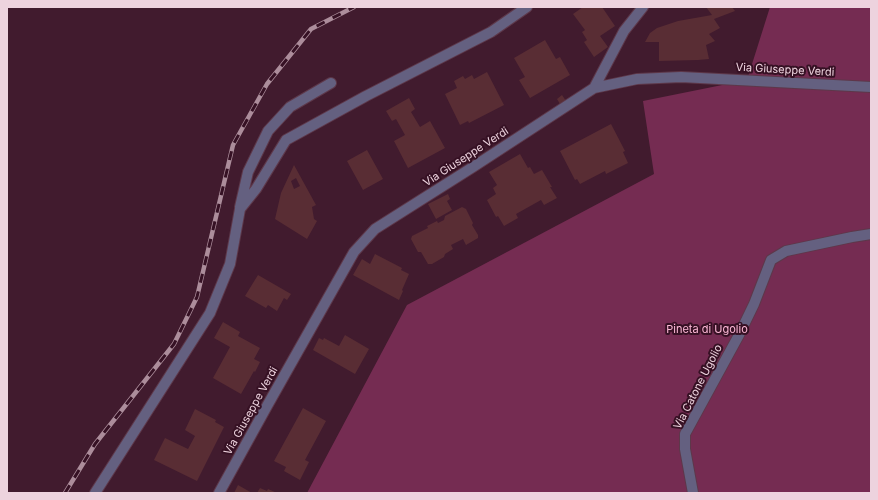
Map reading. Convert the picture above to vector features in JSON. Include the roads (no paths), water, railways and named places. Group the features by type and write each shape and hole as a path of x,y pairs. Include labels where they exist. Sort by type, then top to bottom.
{"street":[{"path":"240,209 256,190 286,140 366,96 491,32 527,7"},
{"path":"594,88 624,31 643,7"},
{"name":"Via Giuseppe Verdi","path":"219,493 354,252 376,229 594,88 637,79 681,77 871,87"},
{"path":"95,493 210,313 230,264 248,172 268,131 290,107 331,83"},
{"name":"Via Catone Ugolio","path":"693,493 685,449 685,434 739,335 754,304 771,260 786,252 871,234"}],"railway":[{"path":"65,493 95,444 174,344 197,297 233,145 267,84 311,29 354,7"}],"park label":[{"name":"Pineta di Ugolio","path":"707,330"}]}
